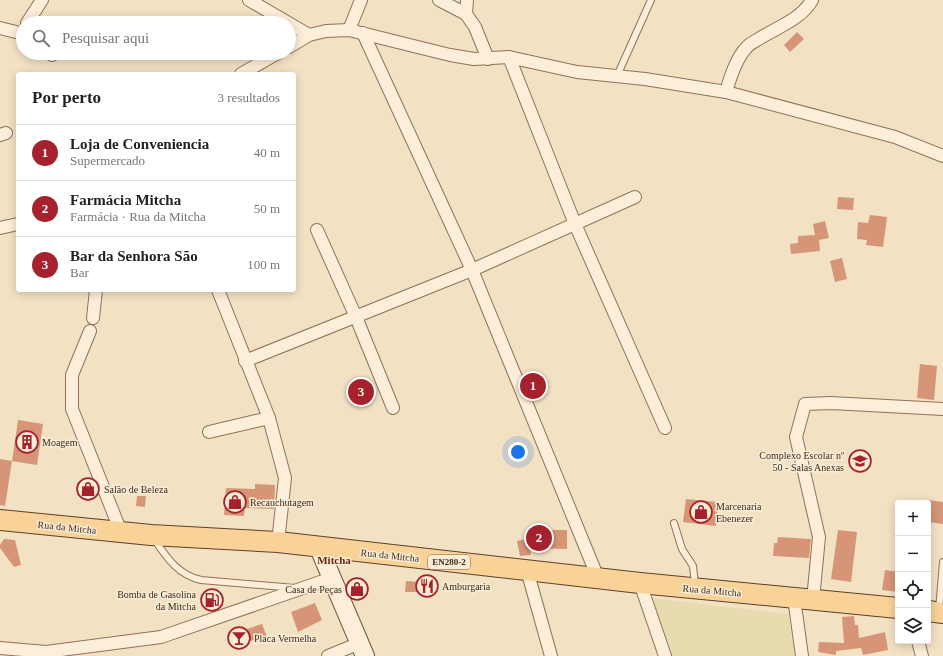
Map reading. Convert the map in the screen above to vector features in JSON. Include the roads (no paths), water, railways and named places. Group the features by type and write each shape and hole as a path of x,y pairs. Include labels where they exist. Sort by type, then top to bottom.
{"main road":[{"name":"Rua da Mitcha","path":"0,520 151,535 278,542 319,548 640,583 895,608"},
{"path":"319,548 362,650"}],"street":[{"path":"32,16 42,0"},
{"path":"250,0 275,16"},
{"path":"349,30 361,0"},
{"path":"439,0 466,14 475,27 488,59"},
{"path":"466,14 467,0"},
{"path":"726,92 732,71 746,47 793,19 812,0"},
{"path":"296,26 309,35"},
{"path":"0,28 16,29"},
{"path":"296,43 309,35 326,31 349,30 450,55 474,59 509,57 577,72 645,78 726,92 896,138 943,156"},
{"path":"363,33 472,270 598,578"},
{"path":"509,57 575,224 666,428"},
{"path":"245,72 266,60"},
{"path":"246,362 472,270 635,197"},
{"path":"0,228 16,224"},
{"path":"317,230 356,317 393,408"},
{"path":"93,318 96,292"},
{"path":"219,292 269,418 285,478 278,542"},
{"path":"90,331 72,375 72,409 121,532"},
{"path":"802,656 804,599 820,537 796,437 805,404 830,403 943,409"},
{"path":"209,432 269,418"},
{"path":"527,570 551,656"},
{"path":"0,648 46,652 161,637 332,578"},
{"path":"640,583 665,656"},
{"path":"919,644 922,656"},
{"path":"328,656 362,650"}],"lane":[{"path":"616,76 651,0"},
{"path":"674,523 682,549 693,566 695,588"},
{"path":"151,535 179,571 190,578 303,588"},
{"path":"936,612 943,562"}],"place":[{"name":"Loja de Conveniencia","path":"533,386"},
{"name":"Bar da Senhora São","path":"361,392"},
{"name":"Moagem","path":"27,442"},
{"name":"Complexo Escolar nº 50 - Salas Anexas","path":"860,461"},
{"name":"Salão de Beleza","path":"88,489"},
{"name":"Recauchutagem","path":"235,502"},
{"name":"Marcenaria Ebenezer","path":"701,512"},
{"name":"Farmácia Mitcha","path":"539,538"},
{"name":"Amburgaria","path":"427,586"},
{"name":"Casa de Peças","path":"357,589"},
{"name":"Bomba de Gasolina da Mitcha","path":"212,600"},
{"name":"Placa Vermelha","path":"239,638"}],"district":[{"name":"Mitcha","path":"334,560"}]}
